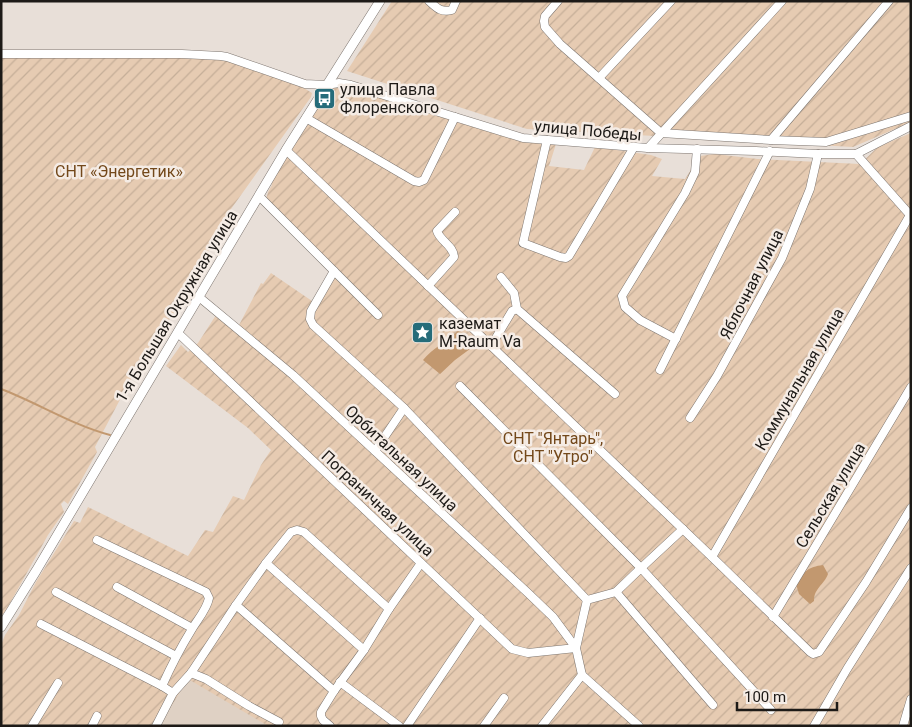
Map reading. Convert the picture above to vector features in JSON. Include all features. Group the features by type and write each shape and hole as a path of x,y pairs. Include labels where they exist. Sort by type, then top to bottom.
{"street":[{"name":"1-я Большая Окружная улица","path":"1,627 286,150 380,1"},
{"path":"429,1 439,10 446,12 452,10 456,1"},
{"path":"558,1 545,16 545,27 560,44 661,133 826,142 911,116"},
{"path":"599,78 671,1"},
{"path":"648,148 782,1"},
{"path":"771,140 889,1"},
{"path":"1,54 182,54 222,56 305,84 326,85"},
{"name":"улица Победы","path":"326,85 339,83 351,85 523,138 648,148 856,154"},
{"path":"306,118 414,181 419,182 424,180 456,117"},
{"path":"910,215 856,154 911,126"},
{"path":"547,140 523,243 566,258 569,256 634,147"},
{"path":"676,339 640,320 625,307 622,296 685,193 695,172 697,149"},
{"path":"286,150 813,654 819,652 866,582 911,508"},
{"path":"660,370 770,151"},
{"name":"Яблочная улица","path":"690,418 717,376 782,258 810,189 818,154"},
{"path":"259,196 378,315"},
{"path":"428,286 454,257 454,252 438,235 437,230 455,212"},
{"name":"Коммунальная улица","path":"712,556 910,215"},
{"path":"334,271 311,311 310,319 313,325 404,408 588,600"},
{"path":"501,277 514,293 517,309 615,394"},
{"name":"Орбитальная улица","path":"199,297 293,375 554,617 576,648"},
{"path":"490,346 512,311 517,309"},
{"name":"Пограничная улица","path":"178,333 512,649 528,653 576,648"},
{"path":"460,386 641,568 771,710"},
{"name":"Сельская улица","path":"773,617 911,388"},
{"path":"374,451 404,408"},
{"path":"588,600 616,592 683,529"},
{"path":"156,726 173,692 191,673 236,605 291,532 297,530 304,532 389,609"},
{"path":"97,540 206,592 209,598 208,604 176,656 162,686"},
{"path":"266,563 364,650"},
{"path":"330,726 323,720 321,712 421,563"},
{"path":"814,726 847,669 911,568"},
{"path":"118,587 192,628"},
{"path":"56,592 176,656"},
{"path":"616,592 713,705"},
{"path":"588,600 576,648 582,675 638,726"},
{"path":"236,605 334,691"},
{"path":"407,726 480,618"},
{"path":"41,624 173,692"},
{"path":"191,673 206,679 249,706 280,722"},
{"path":"542,726 582,675"},
{"path":"340,682 399,726"},
{"path":"32,726 58,683"},
{"path":"484,726 504,698"},
{"path":"903,726 911,699"},
{"path":"92,726 97,716"}],"shaded area":[{"path":"459,330 470,338 474,346 440,374 423,360"},
{"path":"823,565 828,574 817,590 814,601 810,604 799,594 796,584 807,570"},
{"path":"188,678 268,726 159,726"}],"green space":[{"path":"392,1 911,1 911,122 853,147 527,129 347,71"},
{"name":"СНТ «Энергетик»","path":"204,53 299,85 312,93 311,97 231,209 188,290 170,319 166,323 162,321 147,357 143,356 95,447 97,452 68,504 64,501 61,504 64,512 48,535 1,616 1,54"},
{"name":"СНТ \"Янтарь\", СНТ \"Утро\"","path":"334,84 556,144 549,166 584,170 595,147 651,155 662,159 652,176 685,179 700,156 715,154 758,159 860,164 878,147 911,133 911,726 268,726 188,679 159,726 1,726 1,645 36,582 74,521 80,523 88,507 188,556 205,530 213,532 233,496 244,500 261,465 271,450 248,428 166,366 181,345 188,352 198,343 218,312 238,327 261,283 263,284 271,273 312,301 337,270 265,204 272,185 271,182 292,145"}],"waterway":[{"path":"1,389 82,426 110,435"}],"place":[{"name":"улица Павла Флоренского","path":"324,98"},
{"name":"каземат M-Raum Va","path":"423,332"}]}
